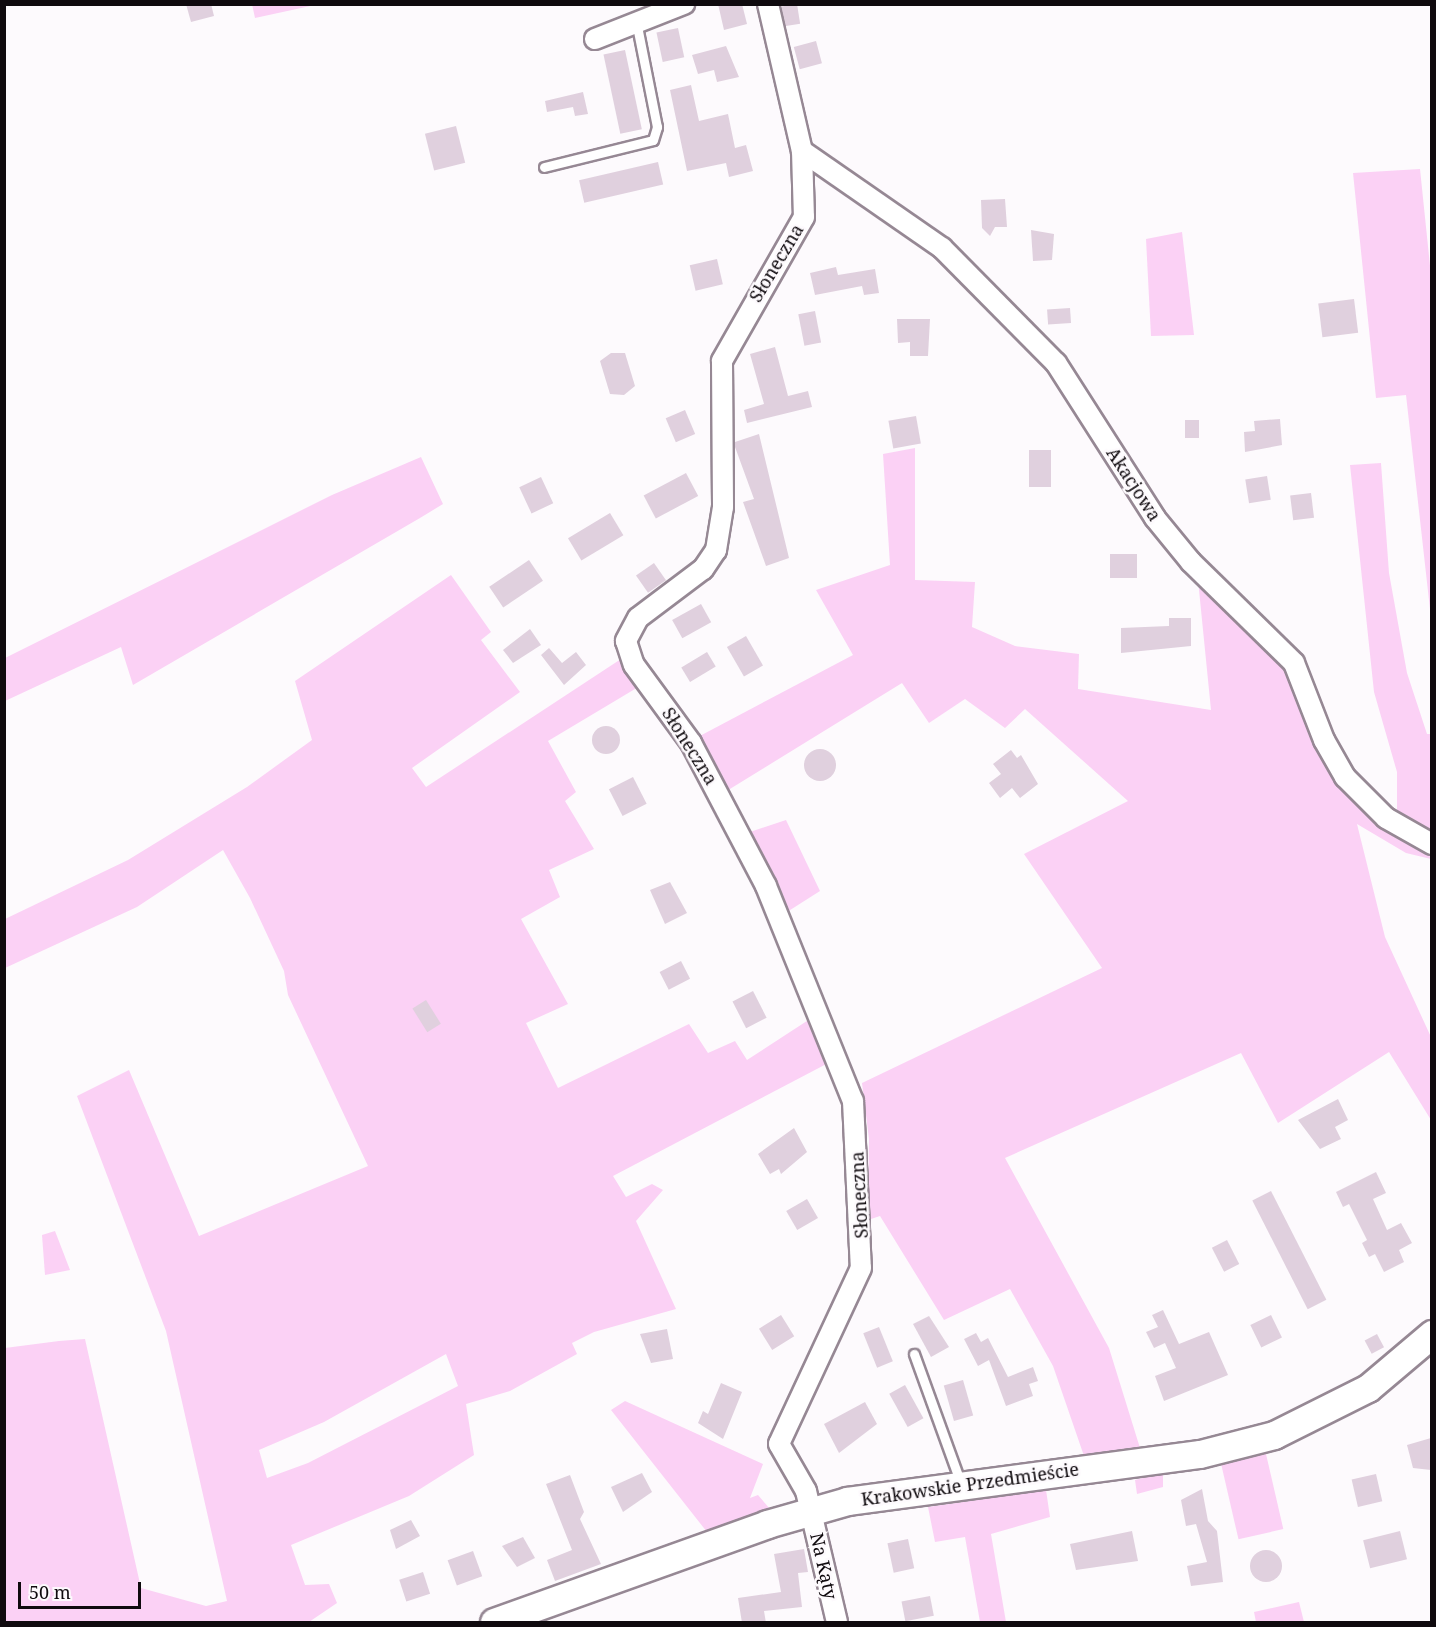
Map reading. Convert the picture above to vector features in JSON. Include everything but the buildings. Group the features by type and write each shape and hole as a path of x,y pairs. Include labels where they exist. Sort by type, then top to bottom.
{"main road":[{"name":"Krakowskie Przedmieście","path":"494,1623 811,1510 961,1484 1200,1454 1274,1435 1361,1392 1431,1334"}],"street":[{"path":"595,39 637,26 684,4"},
{"name":"Słoneczna","path":"768,4 802,151 804,217 722,361 720,540 703,569 638,618 626,640 634,665 691,742 766,886 852,1094 861,1268 778,1444 811,1510"},
{"name":"Akacjowa","path":"802,151 942,248 1056,363 1155,518 1191,562 1294,663 1323,740 1345,777 1386,819 1431,844"},
{"name":"Na Kąty","path":"811,1510 837,1623"}],"lane":[{"path":"544,167 653,140 657,127 637,26"},
{"path":"914,1354 961,1484"}],"shaded area":[{"path":"252,4 315,4 315,5 255,18"},
{"path":"1420,169 1432,285 1431,618 1406,395 1376,398 1353,173"},
{"path":"1182,232 1194,335 1151,336 1146,239"},
{"path":"915,448 915,580 975,582 972,627 1015,646 1079,654 1078,689 1211,710 1198,580 1289,675 1323,760 1370,816 1431,852 1431,859 1406,853 1357,824 1385,937 1431,1037 1431,1120 1389,1052 1278,1123 1241,1053 1005,1158 1109,1348 1140,1448 1084,1456 1053,1366 1010,1289 944,1320 880,1216 868,1220 869,1139 862,1083 1102,968 1024,854 1128,801 1025,709 1005,728 965,699 929,723 902,683 725,792 696,738 853,655 816,590 890,565 883,454"},
{"path":"421,457 443,504 420,518 133,685 121,647 5,701 5,658 332,495"},
{"path":"1381,463 1389,573 1407,673 1427,734 1431,734 1431,835 1397,816 1397,772 1374,692 1350,465"},
{"path":"451,575 491,632 481,640 520,692 412,768 426,787 621,659 640,686 548,741 576,792 565,801 594,849 549,870 560,897 521,919 568,1004 526,1023 558,1088 689,1024 708,1053 735,1041 747,1060 813,1017 834,1060 613,1176 626,1197 652,1184 663,1190 636,1221 676,1309 594,1332 572,1343 577,1354 510,1391 466,1404 474,1455 409,1496 291,1545 305,1585 329,1584 337,1603 309,1622 5,1622 5,1348 59,1341 85,1339 141,1588 206,1606 227,1601 166,1331 77,1096 129,1070 199,1236 368,1166 288,995 284,971 250,898 223,850 137,907 5,968 5,919 128,860 247,787 312,740 295,681","holes":["446,1354 458,1386 308,1463 267,1478 259,1450 324,1422"]},
{"path":"786,820 820,891 787,912 747,833"},
{"path":"55,1231 70,1270 45,1275 42,1235"},
{"path":"625,1401 763,1464 750,1498 758,1495 770,1509 707,1532 611,1410"},
{"path":"1266,1454 1283,1529 1239,1539 1221,1464"},
{"path":"1163,1473 1163,1487 1137,1494 1135,1480"},
{"path":"1046,1490 1050,1517 991,1534 1006,1622 980,1622 965,1537 935,1542 928,1507"},
{"path":"1299,1602 1304,1622 1256,1622 1254,1612"}]}
